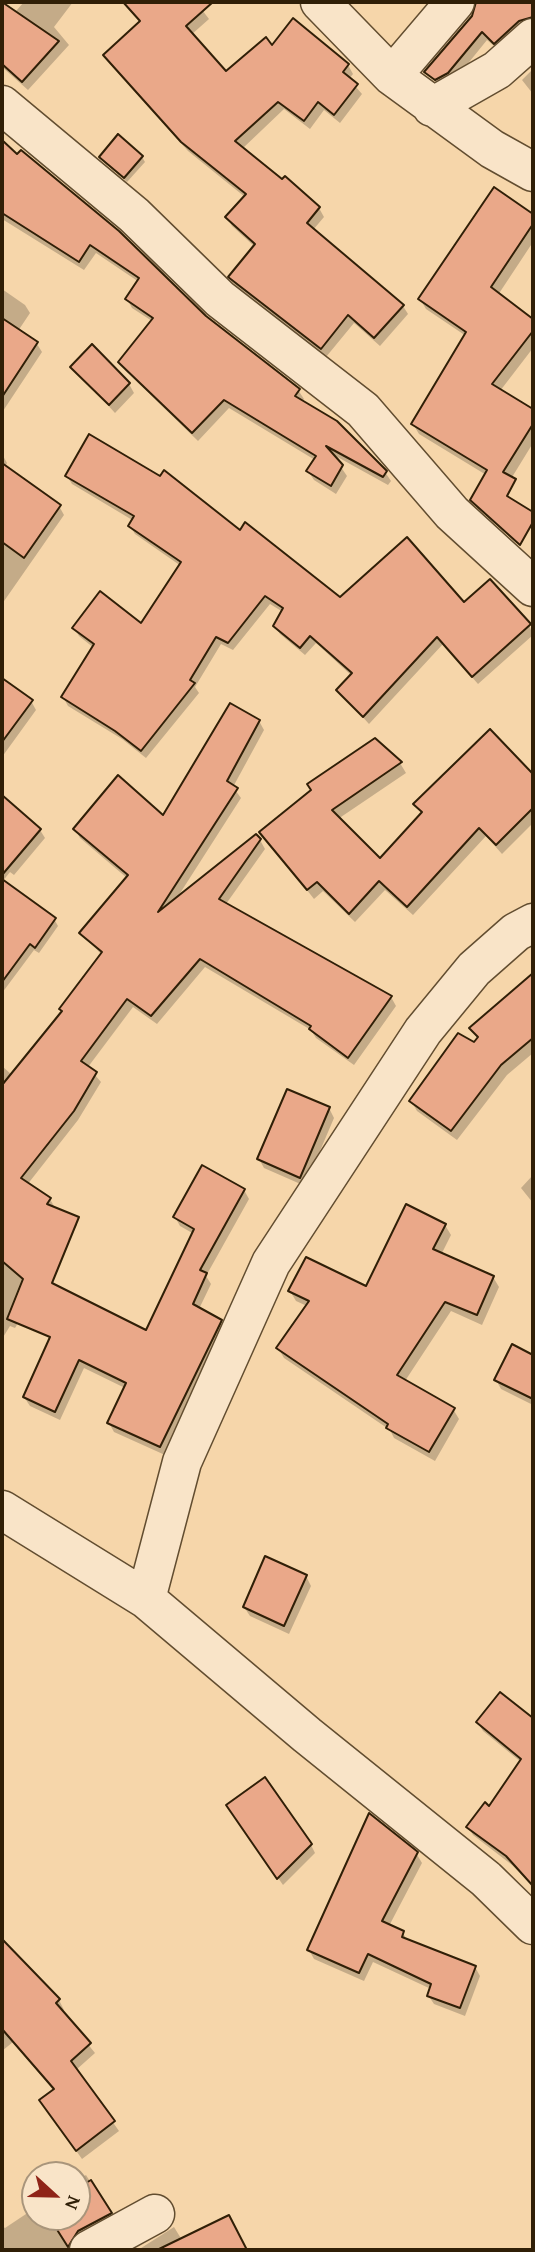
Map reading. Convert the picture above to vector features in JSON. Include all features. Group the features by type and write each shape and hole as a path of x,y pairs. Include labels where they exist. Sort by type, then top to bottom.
{"street":[{"path":"320,2 392,76 492,149 533,172"},
{"path":"392,76 455,2"},
{"path":"432,107 497,70 533,38"},
{"path":"2,105 134,215 220,299 363,410 452,513 533,587"},
{"path":"146,1599 182,1462 271,1263 423,1031 474,969 516,932 533,923"},
{"path":"2,1510 146,1599 307,1735 486,1879 533,1925"},
{"path":"89,2250 155,2214"}],"building":[{"path":"2,2 59,41 22,82 2,64"},
{"path":"123,2 213,2 186,26 226,71 266,37 272,45 293,18 349,64 343,72 358,84 334,115 318,102 304,121 278,102 235,141 282,179 285,176 320,207 307,223 404,305 374,338 348,315 321,349 228,277 255,244 225,217 246,194 181,142 103,55 140,21"},
{"path":"476,2 533,2 533,17 519,21 494,44 482,32 448,73 435,80 424,72 472,16"},
{"path":"118,134 143,156 124,178 99,157"},
{"path":"2,140 17,154 21,150 119,231 206,316 300,389 295,396 337,421 387,471 383,477 326,446 343,465 331,486 306,471 316,456 224,400 192,433 118,362 153,318 125,299 139,278 90,245 79,262 2,213"},
{"path":"494,187 533,214 533,224 491,287 533,319 533,331 492,384 533,409 533,424 503,472 516,479 507,496 533,512 533,522 520,545 470,500 487,470 411,424 466,332 418,299"},
{"path":"2,318 38,342 2,397"},
{"path":"92,344 130,383 109,405 70,367"},
{"path":"89,434 160,476 164,470 240,530 245,522 340,597 407,537 464,602 490,579 531,624 472,677 437,637 363,717 336,690 352,673 310,636 300,648 273,626 283,608 265,596 228,643 216,637 190,680 195,683 141,751 61,697 94,644 72,628 100,591 141,623 181,562 128,526 134,516 65,476"},
{"path":"2,463 61,505 24,558 2,542"},
{"path":"2,678 33,700 2,742"},
{"path":"230,703 260,720 227,781 238,788 158,912 256,834 261,839 219,899 392,996 348,1058 309,1029 311,1026 200,959 151,1016 127,999 81,1061 97,1072 74,1111 21,1178 51,1198 47,1204 79,1217 52,1283 146,1330 194,1229 173,1217 202,1165 245,1189 200,1270 207,1273 193,1304 222,1320 160,1447 107,1423 126,1383 79,1360 55,1412 23,1397 50,1337 7,1319 23,1279 2,1261 2,1085 62,1011 59,1009 102,952 79,933 128,875 73,829 118,775 163,815"},
{"path":"490,729 533,774 533,808 496,845 479,828 407,907 379,881 349,914 317,882 307,890 259,832 311,790 307,784 375,738 402,762 332,810 380,858 422,812 413,804"},
{"path":"2,795 41,829 2,875"},
{"path":"2,879 56,918 35,948 30,944 2,982"},
{"path":"533,973 533,1038 501,1065 451,1131 409,1101 458,1033 474,1042 478,1037 469,1028"},
{"path":"287,1089 330,1107 300,1178 257,1159"},
{"path":"406,1204 446,1224 433,1249 494,1276 477,1315 445,1302 397,1375 455,1408 429,1452 386,1428 388,1424 276,1348 309,1301 288,1291 306,1257 366,1286"},
{"path":"512,1344 533,1355 533,1399 494,1380"},
{"path":"265,1556 307,1575 284,1626 243,1607"},
{"path":"500,1692 533,1718 533,1886 506,1856 466,1827 485,1802 489,1806 521,1759 476,1722"},
{"path":"265,1777 312,1844 277,1879 226,1805"},
{"path":"369,1813 418,1852 382,1921 404,1931 402,1937 476,1966 460,2008 427,1996 431,1984 368,1954 359,1973 307,1950"},
{"path":"2,1939 60,1999 56,2003 91,2043 71,2061 115,2121 76,2151 39,2100 54,2089 2,2029"},
{"path":"91,2180 112,2213 91,2224"},
{"path":"229,2215 247,2250 157,2250"},
{"path":"58,2231 78,2231 68,2247"}]}
